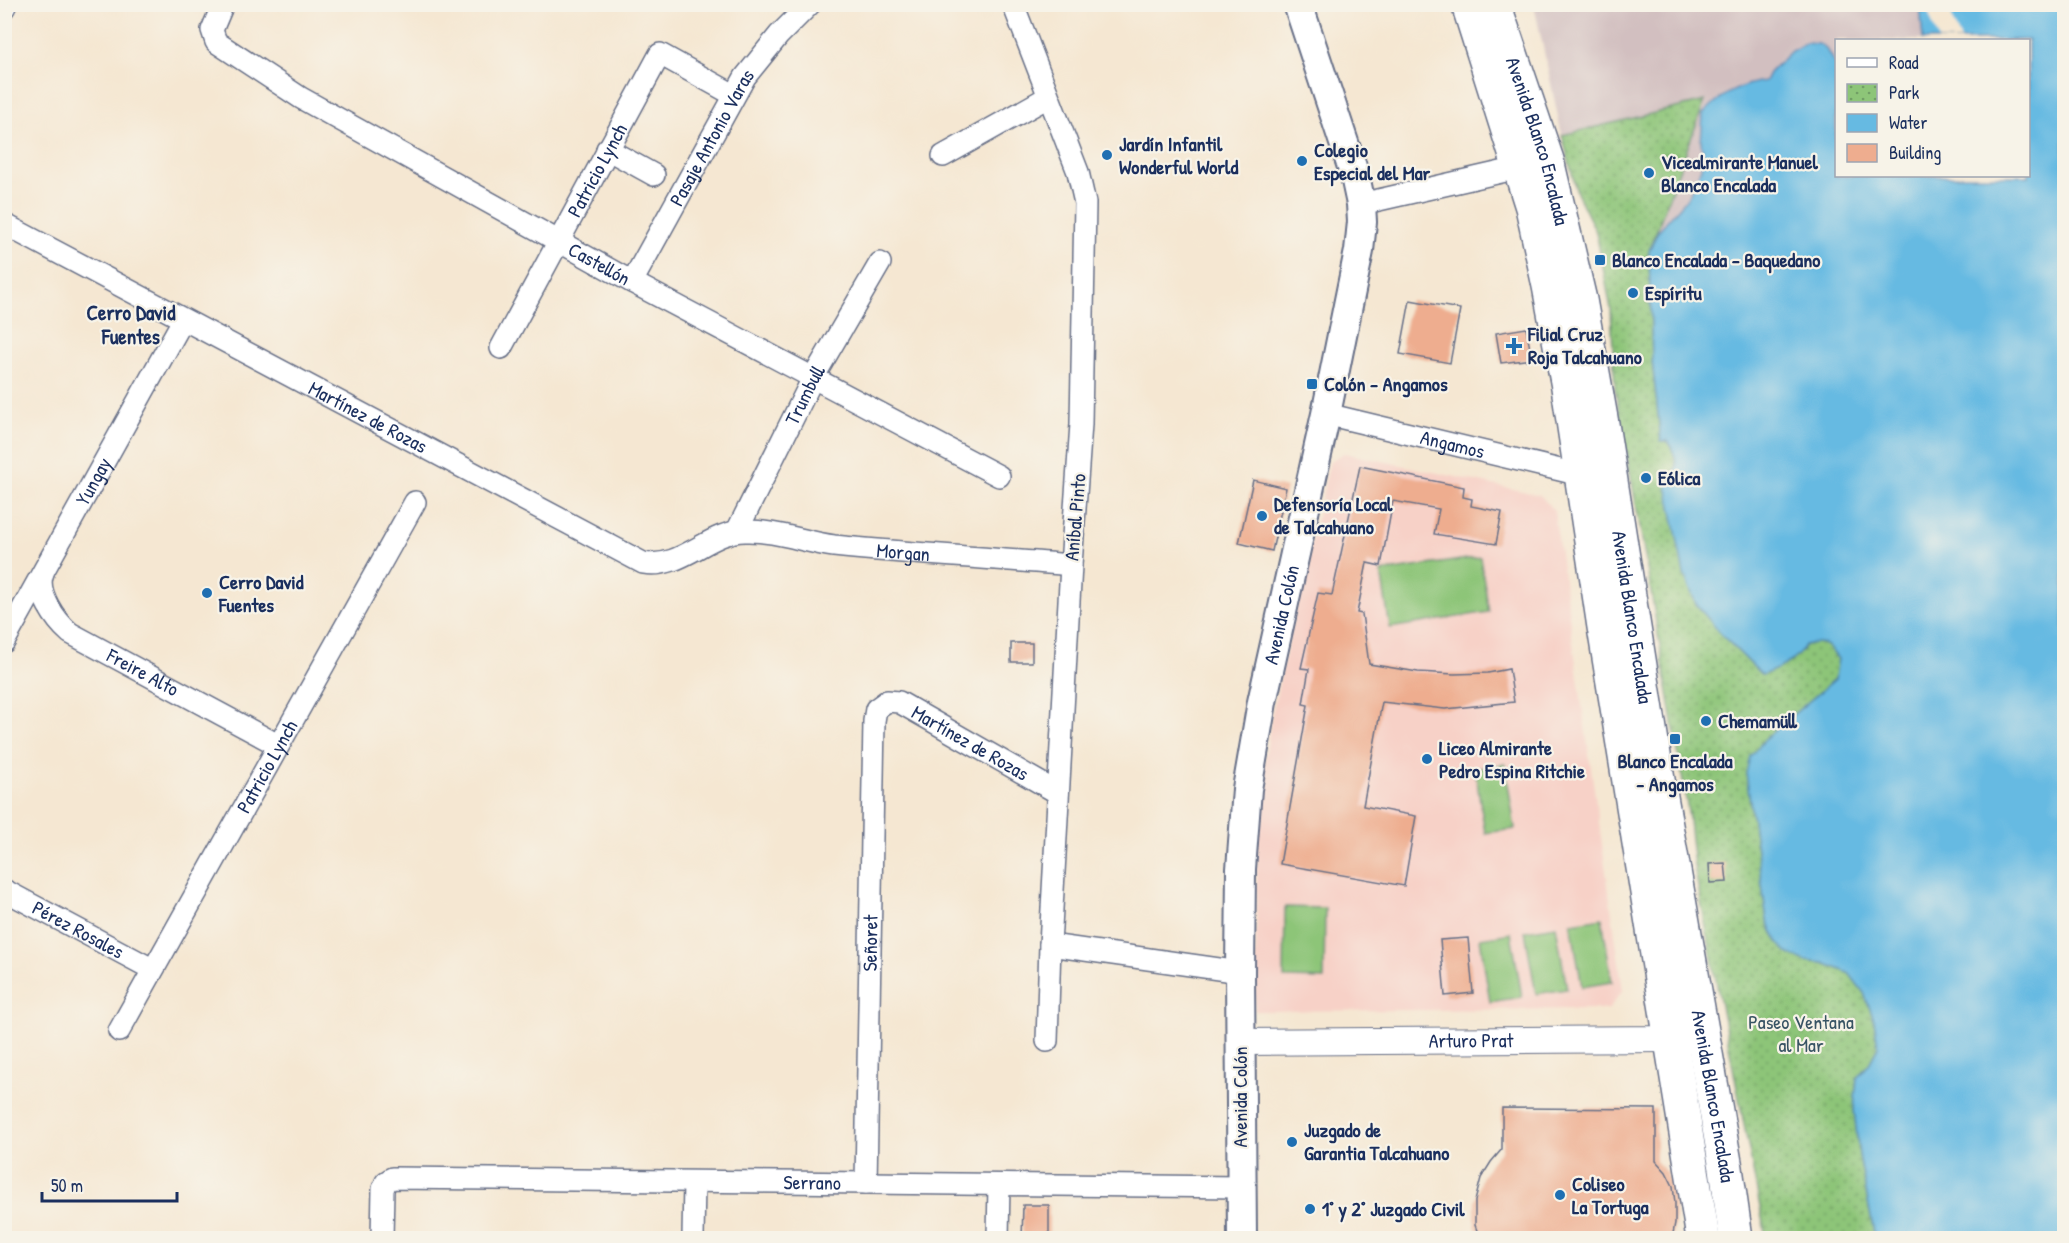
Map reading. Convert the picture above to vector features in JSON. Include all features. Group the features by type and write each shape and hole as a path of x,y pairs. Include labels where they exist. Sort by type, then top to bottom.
{"main road":[{"name":"Avenida Colón","path":"1242,1239 1240,972 1243,828 1253,745 1326,414 1359,252 1362,222 1355,176 1299,4"},
{"name":"Avenida Blanco Encalada","path":"1468,4 1534,164 1564,230 1591,362 1736,1239"},
{"name":"Avenida Blanco Encalada","path":"1494,4 1534,164 1532,207 1568,387 1703,1239"}],"street":[{"name":"Castellón","path":"223,4 214,24 213,36 220,47 301,98 632,282 999,476"},
{"name":"Pasaje Antonio Varas","path":"632,282 734,95 765,52 810,4"},
{"name":"Aníbal Pinto","path":"1013,4 1081,181 1084,203 1082,402 1058,793 1047,1041"},
{"name":"Patricio Lynch","path":"501,348 607,148 660,54 734,95"},
{"path":"943,156 1048,98"},
{"path":"607,148 654,175"},
{"path":"1361,204 1534,164"},
{"name":"Martínez de Rozas","path":"4,224 643,563 653,565 670,562 736,531"},
{"name":"Trumbull","path":"736,531 813,378 880,263"},
{"name":"Yungay","path":"4,642 183,320"},
{"name":"Angamos","path":"1326,414 1581,475"},
{"name":"Patricio Lynch","path":"119,1031 416,502"},
{"name":"Morgan","path":"736,531 758,531 829,545 1071,565"},
{"name":"Freire Alto","path":"44,572 40,579 45,599 70,633 278,745"},
{"name":"Martínez de Rozas","path":"880,704 893,700 900,702 1058,793"},
{"name":"Señoret","path":"866,1184 874,714 880,704"},
{"name":"Pérez Rosales","path":"4,890 152,969"},
{"path":"1050,945 1240,972"},
{"name":"Arturo Prat","path":"1240,1042 1671,1039 1703,1034"},
{"name":"Serrano","path":"382,1239 383,1189 386,1182 392,1178 1240,1187"},
{"path":"693,1239 694,1182"},
{"path":"998,1239 999,1185"}],"shaded area":[{"path":"1534,5 1920,5 1923,39 1835,39 1835,65 1778,66 1769,73 1765,81 1753,82 1724,95 1711,105 1701,142 1703,154 1701,168 1688,197 1654,239 1649,251 1704,102 1562,135"},
{"name":"Liceo Almirante Pedro Espina Ritchie","path":"1344,453 1540,495 1554,511 1623,990 1609,1009 1255,1011 1258,805 1272,714 1330,461"}],"green space":[{"name":"Paseo Ventana al Mar","path":"1705,101 1649,251 1652,360 1661,441 1667,441 1676,459 1676,469 1672,478 1684,574 1720,633 1762,675 1787,664 1805,645 1824,644 1838,659 1835,679 1767,737 1746,773 1767,920 1777,941 1806,961 1824,963 1849,973 1864,993 1874,1020 1878,1047 1869,1064 1857,1078 1854,1109 1859,1155 1875,1238 1766,1238 1694,866 1688,812 1615,389 1611,309 1596,232 1577,193 1562,135"},
{"path":"1480,557 1489,612 1390,628 1381,572"},
{"path":"1505,764 1515,829 1485,833 1475,769"},
{"path":"1285,907 1325,908 1324,979 1284,978"},
{"path":"1602,918 1612,982 1582,987 1571,923"},
{"path":"1556,926 1567,989 1536,994 1525,931"},
{"path":"1511,933 1522,997 1490,1002 1480,938"}],"water":[{"path":"1920,5 2064,5 2064,1238 1875,1238 1859,1155 1854,1109 1857,1078 1869,1064 1878,1047 1874,1020 1864,993 1849,973 1824,963 1806,961 1787,953 1777,941 1767,920 1746,773 1750,756 1767,737 1835,679 1838,659 1824,644 1805,645 1797,656 1786,664 1762,675 1720,633 1696,604 1684,574 1666,480 1671,477 1676,468 1675,457 1667,441 1661,441 1652,360 1649,251 1658,231 1688,197 1701,168 1703,114 1716,102 1739,88 1765,81 1769,73 1791,51 1806,43 1819,44 1826,49 1835,64 1835,177 2030,177 2030,39 1923,39"}],"pier":[{"path":"1925,5 1950,5 1953,22 1961,39 1939,39"}],"building":[{"path":"1410,300 1460,309 1450,363 1400,354"},
{"name":"Filial Cruz Roja Talcahuano","path":"1526,328 1532,359 1501,363 1496,333"},
{"path":"1360,466 1464,487 1463,497 1472,499 1471,506 1502,512 1496,544 1434,534 1439,509 1393,501 1381,566 1367,563 1357,613 1362,614 1369,664 1418,672 1454,674 1488,673 1509,669 1514,702 1445,709 1382,702 1363,806 1416,816 1404,886 1280,864 1308,705 1303,704 1309,669 1301,668 1318,593 1332,595"},
{"name":"Defensoría Local de Talcahuano","path":"1253,480 1286,488 1272,551 1239,543"},
{"path":"1011,643 1032,643 1032,662 1011,662"},
{"path":"1725,863 1727,882 1710,883 1709,864"},
{"path":"1468,938 1473,993 1445,996 1440,940"},
{"path":"1502,1108 1656,1109 1656,1161 1666,1172 1673,1186 1675,1223 1672,1239 1480,1239 1475,1225 1475,1201 1481,1178 1502,1149"},
{"path":"1023,1205 1049,1205 1049,1239 1022,1239"}],"place":[{"name":"Jardín Infantil Wonderful World","path":"1107,155"},
{"name":"Colegio Especial del Mar","path":"1302,161"},
{"name":"Vicealmirante Manuel Blanco Encalada","path":"1649,173"},
{"name":"Blanco Encalada - Baquedano","path":"1600,260"},
{"name":"Espíritu","path":"1633,293"},
{"name":"Filial Cruz Roja Talcahuano","path":"1514,346"},
{"name":"Colón - Angamos","path":"1312,384"},
{"name":"Eólica","path":"1646,478"},
{"name":"Defensoría Local de Talcahuano","path":"1262,516"},
{"name":"Cerro David Fuentes","path":"207,593"},
{"name":"Chemamüll","path":"1706,721"},
{"name":"Blanco Encalada - Angamos","path":"1675,739"},
{"name":"Liceo Almirante Pedro Espina Ritchie","path":"1427,759"},
{"name":"Juzgado de Garantia Talcahuano","path":"1292,1142"},
{"name":"Coliseo La Tortuga","path":"1560,1195"},
{"name":"1° y 2° Juzgado Civil","path":"1310,1209"}],"district":[{"name":"Cerro David Fuentes","path":"131,325"}]}
